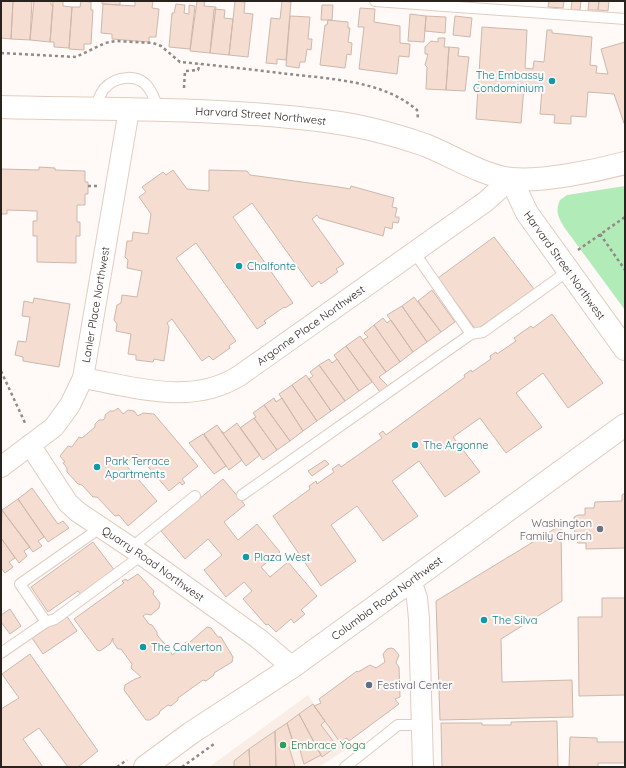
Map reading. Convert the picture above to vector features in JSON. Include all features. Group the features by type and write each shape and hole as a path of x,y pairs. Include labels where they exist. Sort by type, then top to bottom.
{"street":[{"name":"Harvard Street Northwest","path":"1,107 270,114 335,122 387,134 426,146 486,172 511,179 534,179 558,176 600,170 625,163"},
{"name":"Lanier Place Northwest","path":"1,467 54,427 75,397 83,378 129,110"},
{"name":"Harvard Street Northwest","path":"511,179 527,212 625,349"},
{"name":"Argonne Place Northwest","path":"83,378 175,393 198,392 226,384 485,202 511,179"},
{"name":"Columbia Road Northwest","path":"145,767 191,734 292,667 625,425"},
{"name":"Quarry Road Northwest","path":"30,446 68,502 78,512 264,642 292,667"},
{"path":"411,581 418,608 423,767"}],"lane":[{"path":"375,1 625,19"},
{"path":"94,109 103,89 119,79 137,78 150,89 159,110"},
{"path":"414,252 471,334"},
{"path":"242,494 471,334 483,332 492,322 565,266"},
{"path":"1,653 46,622 54,619 136,552 195,496"},
{"path":"46,622 20,584 100,528"},
{"path":"345,767 398,725 422,725"}],"path":[{"path":"1,53 76,57 106,42 116,41 153,43 161,46 180,62 349,82 380,89 407,101 418,110 418,118"},
{"path":"184,88 185,71 198,70 200,64"},
{"path":"88,186 99,186"},
{"path":"565,266 600,234 625,217"},
{"path":"600,234 625,270"},
{"path":"1,371 26,426"}],"shaded area":[{"path":"308,695 345,750 319,767 209,767"}],"green space":[{"path":"625,186 625,310 564,227 557,211 560,200 567,195"}],"building":[{"path":"1,1 13,1 11,39 1,38"},
{"path":"13,1 32,1 30,40 11,39"},
{"path":"34,1 51,1 51,5 53,5 50,42 30,40"},
{"path":"53,1 63,1 63,6 72,7 69,48 54,47 54,42 50,42"},
{"path":"81,1 91,2 91,10 93,10 91,44 84,44 84,50 69,49 72,7 80,7"},
{"path":"102,1 120,1 120,5 102,4"},
{"path":"135,1 153,1 152,8 159,9 156,37 149,37 149,42 112,39 112,34 101,33 103,4 135,6"},
{"path":"197,1 205,1 204,6 216,7 210,53 190,51"},
{"path":"235,1 245,2 244,13 253,14 248,57 229,55"},
{"path":"282,1 291,2 286,60 277,59 277,64 266,63 271,18 280,19"},
{"path":"549,1 564,1 563,8 548,7"},
{"path":"572,1 581,1 580,10 571,10"},
{"path":"589,1 599,1 598,10 588,10"},
{"path":"599,1 609,1 608,11 598,10"},
{"path":"176,4 185,5 184,13 189,14 189,5 195,6 190,49 169,47 172,13 174,13"},
{"path":"322,5 333,5 332,20 321,20"},
{"path":"360,8 375,9 374,22 400,26 400,43 410,44 409,57 399,56 397,74 359,69 364,27 358,27"},
{"path":"214,9 225,10 224,18 233,19 229,55 210,53"},
{"path":"410,14 426,16 424,42 408,41"},
{"path":"290,16 310,17 308,39 312,39 311,50 307,49 305,62 300,62 299,68 286,66"},
{"path":"426,16 446,17 445,33 425,31"},
{"path":"455,16 472,18 470,37 453,35"},
{"path":"328,20 348,22 348,28 350,28 348,42 352,43 351,55 347,54 345,68 320,65 325,25 327,25"},
{"name":"The Embassy Condominium","path":"482,27 527,30 525,68 533,69 534,61 544,62 547,30 552,30 552,33 592,37 590,65 597,66 596,73 608,74 601,49 625,42 625,126 614,94 588,92 586,117 571,116 571,124 554,123 555,115 540,114 542,89 524,87 521,123 476,119"},
{"path":"438,38 445,38 444,47 449,47 446,90 426,89 427,67 425,65 428,54 425,54 425,47 431,41 438,42"},
{"path":"449,47 459,48 458,56 469,57 465,91 446,90"},
{"path":"39,167 55,168 55,170 85,171 85,182 88,182 88,194 85,194 85,205 77,205 77,222 80,222 80,236 76,236 76,263 37,262 37,236 33,236 33,221 37,221 37,211 7,210 7,214 1,214 1,169 39,170"},
{"name":"Chalfonte","path":"173,170 187,189 209,191 209,170 247,171 250,175 350,189 351,186 394,198 392,207 397,208 395,217 399,217 399,220 398,223 393,222 392,229 385,227 383,236 319,218 317,215 312,219 344,264 336,269 338,272 321,284 319,281 312,287 252,203 233,217 293,303 285,308 284,307 264,321 266,323 257,329 196,243 176,258 236,341 229,346 230,348 213,360 209,356 202,361 172,319 167,323 169,327 164,361 154,359 153,362 136,360 136,355 128,354 131,334 116,331 117,324 114,320 117,305 121,303 122,295 137,297 142,271 127,268 128,260 125,257 127,241 132,241 133,232 148,234 151,214 139,197 146,192 142,187 163,172 166,175"},
{"path":"494,237 534,289 476,330 438,278"},
{"path":"432,290 455,322 441,332 418,301"},
{"path":"414,297 441,332 427,342 402,306"},
{"path":"34,298 70,304 59,367 23,361 23,357 15,355 18,341 26,342 30,317 22,316 24,301 33,303"},
{"path":"402,306 427,342 413,352 387,315"},
{"name":"The Argonne","path":"552,314 603,383 568,408 543,373 516,393 542,427 506,453 480,418 453,437 480,472 445,497 419,461 392,481 418,516 383,541 357,506 331,525 356,561 321,586 273,516 310,489 309,486 316,481 317,484 334,472 332,469 339,464 341,467 382,438 379,434 383,431 386,435 465,377 464,375 471,370 472,372 491,359 490,356 496,352 497,354 516,341 514,338 531,326 533,328"},
{"path":"383,318 387,323 391,320 413,352 400,362 374,325"},
{"path":"374,325 400,362 386,372 363,340 368,337 364,333"},
{"path":"360,336 386,372 379,377 388,386 380,392 346,346"},
{"path":"346,346 372,382 359,391 334,355"},
{"path":"329,359 332,363 337,359 359,391 345,401 319,365"},
{"path":"319,365 345,401 331,411 309,379 313,376 310,372"},
{"path":"306,375 331,411 317,421 292,385"},
{"path":"292,385 317,421 303,431 279,394"},
{"path":"274,398 276,402 282,398 303,431 290,441 264,405"},
{"path":"264,405 290,441 277,450 254,418 256,417 253,413"},
{"name":"Park Terrace Apartments","path":"118,408 123,414 128,410 134,411 138,416 143,413 154,414 198,466 182,479 185,483 182,485 180,482 169,491 137,454 125,464 157,501 128,526 119,515 115,516 97,497 93,497 82,485 78,484 67,472 67,468 63,463 65,462 60,456 68,446 72,447 79,437 82,438 95,427 95,424 99,420 103,420 105,415"},
{"path":"254,418 277,450 263,460 240,428"},
{"path":"237,423 260,455 246,466 221,431 224,433"},
{"path":"217,425 242,460 229,470 204,434"},
{"path":"203,434 226,466 214,474 189,443"},
{"path":"325,460 329,464 312,476 308,471"},
{"name":"Plaza West","path":"223,479 245,505 224,522 238,540 257,524 280,552 261,567 270,577 288,562 317,596 301,610 305,614 294,623 291,619 276,632 268,624 266,625 243,599 252,591 244,582 226,597 204,570 222,555 208,539 185,559 161,531"},
{"path":"32,488 58,524 63,521 69,528 48,542 18,499"},
{"name":"Washington Family Church","path":"625,493 625,548 586,549 586,543 578,543 575,540 574,517 578,515 585,515 585,508 594,508 595,502 622,501 622,495"},
{"path":"18,499 44,537 38,541 42,546 33,552 2,510"},
{"path":"2,510 30,547 24,551 27,556 19,563 1,538"},
{"name":"The Silva","path":"561,525 562,601 501,639 502,682 572,680 573,717 440,720 436,601"},
{"path":"1,538 15,558 9,562 13,567 5,573 1,568"},
{"path":"93,542 115,571 81,595 78,591 48,612 31,587"},
{"name":"The Calverton","path":"138,574 154,591 153,594 160,603 159,608 151,615 146,614 143,616 149,624 152,625 157,632 157,635 170,650 172,655 186,642 190,642 207,627 211,628 218,637 221,637 233,657 232,662 214,673 214,675 206,681 203,680 178,698 178,700 171,706 168,705 150,720 146,720 124,690 125,685 141,677 131,668 132,664 121,649 118,649 113,642 113,638 110,644 100,651 97,650 74,619 124,583 122,581 126,579 127,581"},
{"path":"602,598 625,598 625,695 579,696 578,617 602,617"},
{"path":"10,609 21,626 10,634 1,622 1,615"},
{"path":"66,615 77,631 43,654 32,638"},
{"name":"Festival Center","path":"387,649 394,649 399,655 396,663 399,667 400,697 395,699 399,704 349,741 347,738 340,742 314,706 321,703 319,699 357,671 358,672 370,665 376,668 385,662 383,654"},
{"path":"30,654 98,751 78,767 68,767 39,728 23,739 43,767 1,767 1,709 19,698 2,674"},
{"path":"313,704 325,721 321,725 337,746 322,757 299,714"},
{"path":"299,714 321,755 304,764 297,740 293,742 287,723"},
{"path":"557,721 558,767 442,767 441,723 511,725 511,722"},
{"path":"287,723 294,745 289,747 295,767 276,767 275,731"},
{"path":"275,731 276,767 250,767 249,749"},
{"path":"570,737 597,738 597,742 625,742 625,763 598,763 598,767 569,767"},
{"path":"249,749 250,767 234,767 234,761"}],"place":[{"name":"The Embassy Condominium","path":"552,81"},
{"name":"Chalfonte","path":"239,266"},
{"name":"The Argonne","path":"415,445"},
{"name":"Park Terrace Apartments","path":"97,467"},
{"name":"Washington Family Church","path":"600,529"},
{"name":"Plaza West","path":"246,557"},
{"name":"The Silva","path":"484,620"},
{"name":"The Calverton","path":"143,647"},
{"name":"Festival Center","path":"369,685"},
{"name":"Embrace Yoga","path":"283,745"}]}
